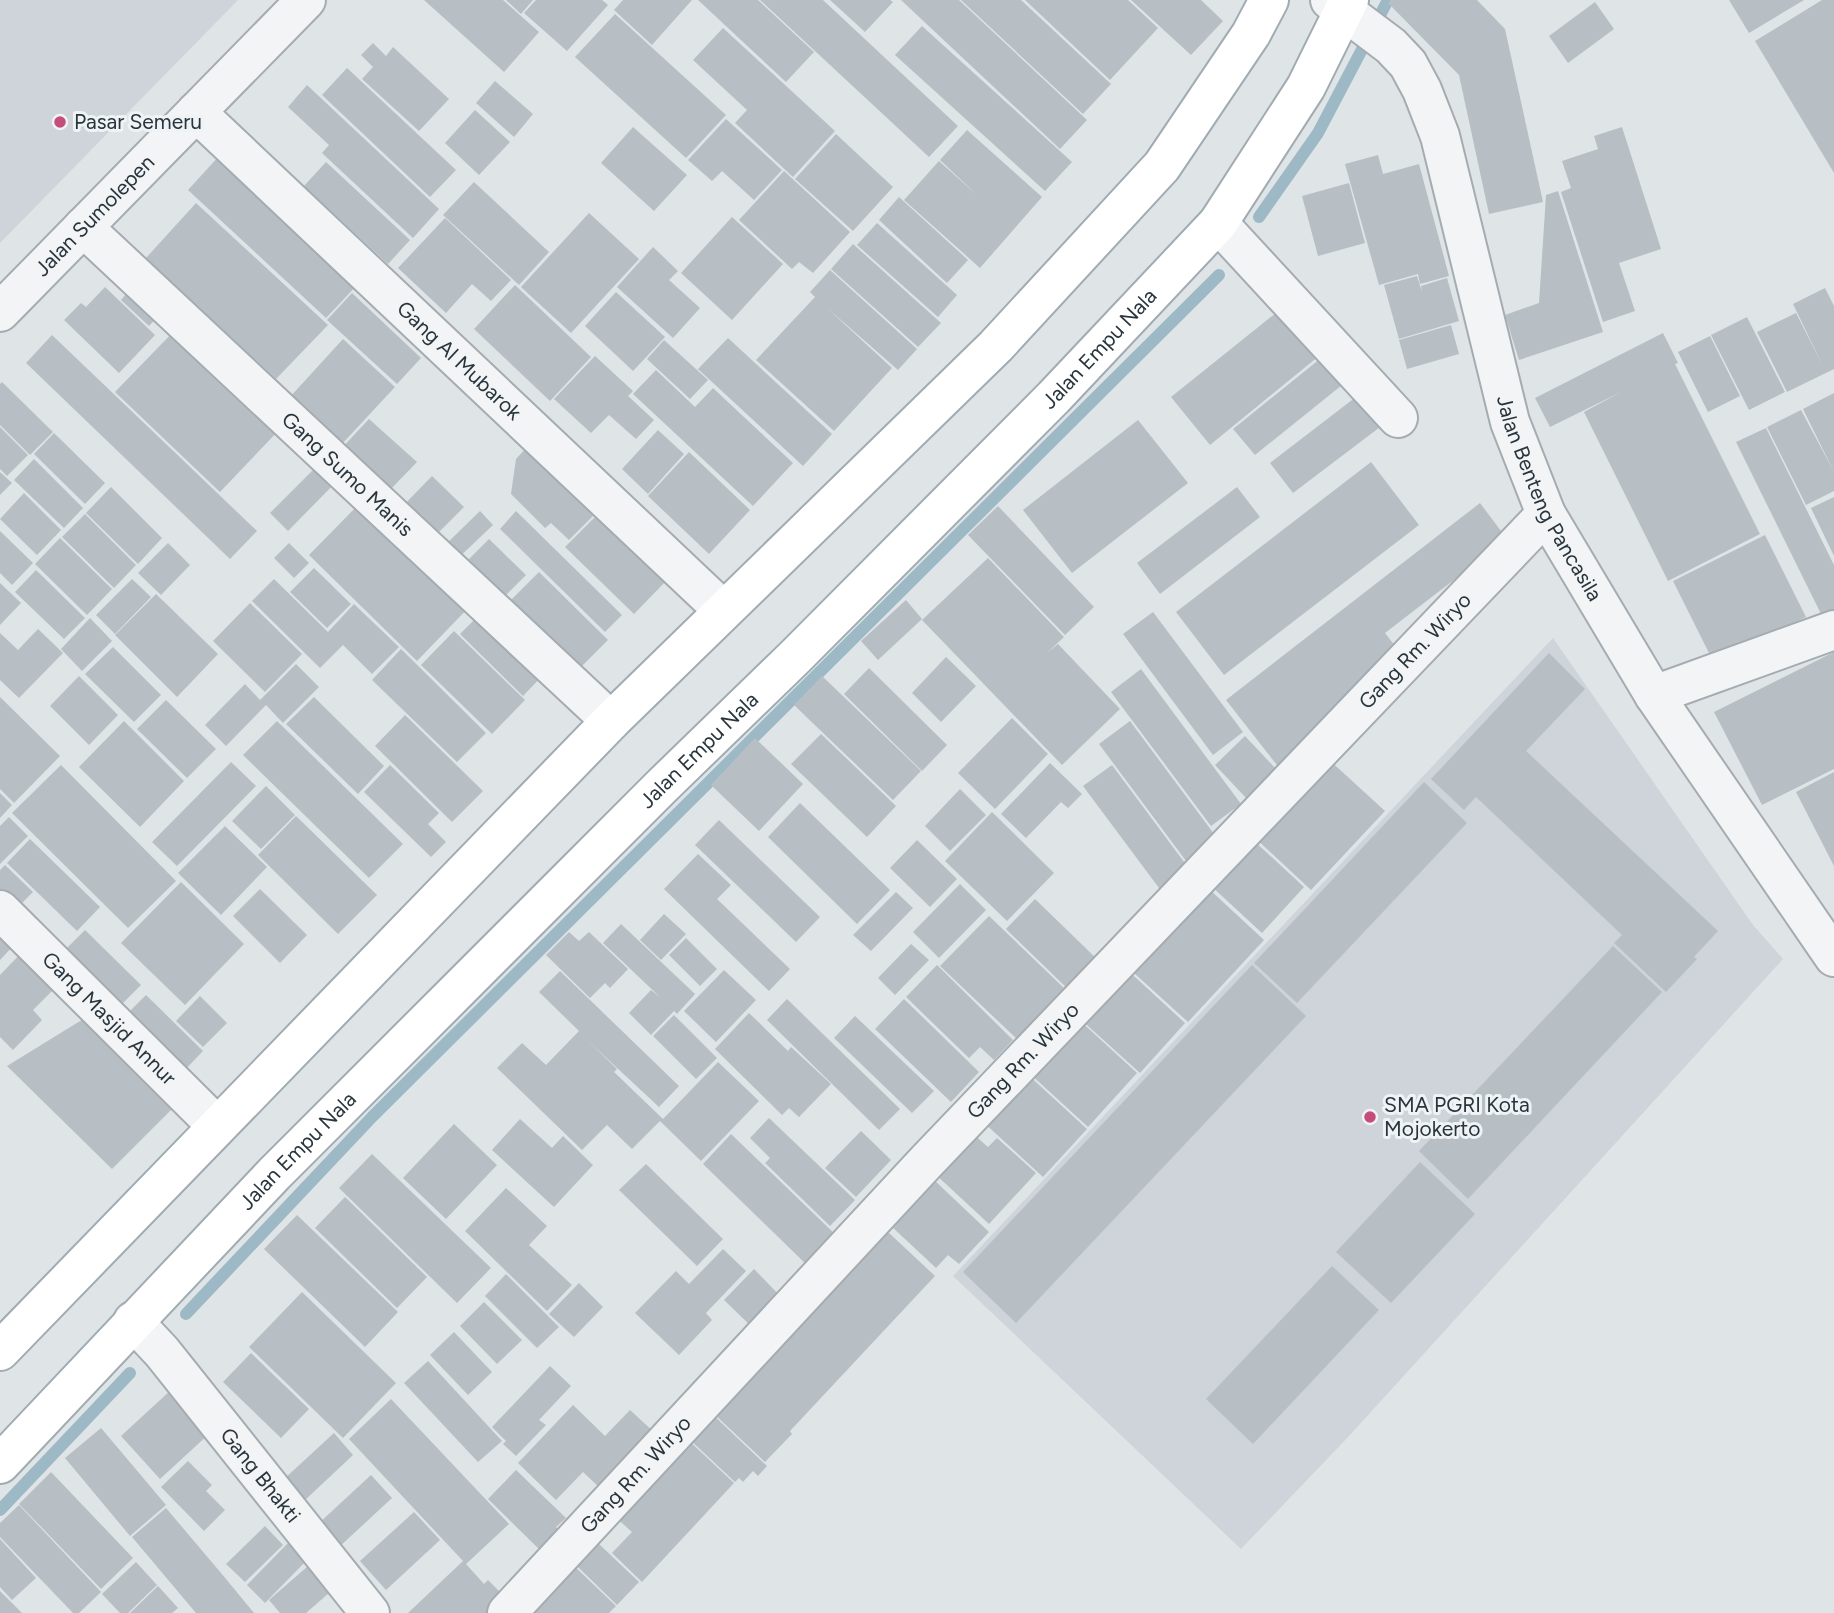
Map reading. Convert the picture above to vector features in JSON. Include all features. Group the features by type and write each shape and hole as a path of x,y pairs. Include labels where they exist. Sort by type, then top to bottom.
{"main road":[{"path":"0,1351 611,721 996,345 1162,166 1251,34 1269,0"},
{"name":"Jalan Empu Nala","path":"0,1464 141,1329 293,1154 663,785 796,657 1054,397 1218,223 1353,14"}],"street":[{"name":"Jalan Sumolepen","path":"0,312 306,0"},
{"name":"Jalan Benteng Pancasila","path":"1353,14 1408,64 1422,90 1440,136 1510,422 1546,514 1654,695 1834,957"},
{"name":"Gang Al Mubarok","path":"196,113 723,610"},
{"path":"1218,223 1398,418"},
{"name":"Gang Sumo Manis","path":"83,228 611,721"},
{"name":"Gang Rm. Wiryo","path":"508,1613 926,1162 1546,514"},
{"path":"1654,695 1834,630"},
{"name":"Gang Masjid Annur","path":"0,910 217,1126"},
{"name":"Gang Bhakti","path":"141,1329 370,1613"}],"shaded area":[{"name":"Pasar Semeru","path":"0,0 238,0 0,243"},
{"name":"SMA PGRI Kota Mojokerto","path":"1553,638 1753,925 1783,959 1349,1436 1241,1549 953,1276"}],"building":[{"path":"424,0 503,0 539,32 504,72"},
{"path":"506,0 533,0 521,14"},
{"path":"536,0 602,0 608,5 567,51 524,13"},
{"path":"623,0 692,0 652,45 614,10"},
{"path":"698,0 758,0 814,52 786,82"},
{"path":"760,0 823,0 958,126 929,157"},
{"path":"830,0 890,0 893,2 865,32"},
{"path":"901,0 959,0 1087,120 1060,149"},
{"path":"961,0 1021,0 1111,84 1083,114"},
{"path":"1025,0 1128,0 1158,28 1110,80"},
{"path":"1131,0 1201,0 1223,21 1191,55"},
{"path":"1391,0 1477,0 1505,29 1543,202 1489,214 1459,75 1388,3"},
{"path":"1729,0 1804,0 1749,33"},
{"path":"1822,0 1834,0 1834,173 1755,41"},
{"path":"1595,2 1614,29 1568,63 1549,36"},
{"path":"615,14 726,115 686,158 575,57"},
{"path":"922,26 1072,162 1045,191 895,55"},
{"path":"723,28 835,131 793,177 735,123 747,110 693,60"},
{"path":"373,43 386,56 393,47 449,99 419,131 362,79 373,67 361,55"},
{"path":"347,68 456,170 430,197 322,95"},
{"path":"495,81 533,114 514,137 476,103"},
{"path":"307,85 439,209 413,238 322,153 329,145 288,107"},
{"path":"475,110 510,142 479,175 445,143"},
{"path":"726,119 782,170 754,200 722,171 712,181 688,160"},
{"path":"633,127 687,175 654,211 601,163"},
{"path":"1622,127 1661,249 1619,263 1635,311 1603,322 1561,192 1571,188 1562,161 1598,149 1594,136"},
{"path":"967,130 1042,197 980,268 904,200 939,161 978,196 940,160"},
{"path":"836,134 893,187 853,231 795,179"},
{"path":"220,155 358,284 326,318 188,190"},
{"path":"1378,155 1383,174 1419,164 1449,276 1420,284 1418,274 1379,285 1345,164"},
{"path":"326,162 410,240 388,264 304,186"},
{"path":"784,171 850,232 813,273 799,262 792,269 739,220"},
{"path":"474,182 549,252 519,285 443,215"},
{"path":"1349,183 1365,243 1318,256 1302,196"},
{"path":"1558,191 1603,332 1519,360 1505,315 1539,303 1546,195"},
{"path":"899,197 968,260 947,283 879,220"},
{"path":"196,203 328,325 276,379 146,258"},
{"path":"589,213 639,259 571,333 521,287"},
{"path":"732,217 783,264 732,320 681,273"},
{"path":"445,218 511,280 491,301 472,284 446,313 398,268"},
{"path":"877,223 957,295 938,317 857,245"},
{"path":"853,244 941,323 918,347 831,269"},
{"path":"653,247 678,271 669,280 700,308 673,338 617,287"},
{"path":"830,270 917,349 898,370 826,307 892,368 834,431 756,360 815,297 810,292"},
{"path":"1417,276 1422,292 1421,286 1447,278 1459,321 1399,339 1384,285"},
{"path":"515,285 591,357 550,401 474,329"},
{"path":"133,286 161,313 149,326 121,300"},
{"path":"105,287 155,335 119,373 64,320 81,303 86,307"},
{"path":"1825,288 1834,306 1834,369 1787,392 1757,332 1796,313 1823,366 1793,304"},
{"path":"616,292 665,337 633,371 585,326"},
{"path":"352,293 421,358 397,384 327,320"},
{"path":"1287,304 1325,351 1210,445 1171,397"},
{"path":"1747,317 1785,392 1749,410 1711,335"},
{"path":"1451,325 1459,354 1407,369 1399,340"},
{"path":"176,329 280,429 220,492 115,392"},
{"path":"1663,333 1678,363 1675,364 1760,534 1668,581 1584,412 1621,392 1550,427 1535,398"},
{"path":"52,335 257,531 230,559 26,363"},
{"path":"1710,336 1740,396 1708,412 1678,352"},
{"path":"728,338 832,434 803,466 698,369"},
{"path":"343,339 395,387 341,445 290,397"},
{"path":"664,340 708,380 690,399 647,359"},
{"path":"1326,354 1347,381 1255,455 1233,429"},
{"path":"595,356 633,391 628,396 654,420 636,439 609,415 591,433 554,399"},
{"path":"656,370 695,407 713,388 793,463 753,506 633,394"},
{"path":"2,382 53,432 30,455 0,425"},
{"path":"1365,390 1388,421 1293,493 1270,463"},
{"path":"1834,393 1834,472 1803,409"},
{"path":"1801,410 1834,472 1834,491 1806,505 1767,427"},
{"path":"369,419 417,462 386,494 339,451"},
{"path":"1138,420 1188,483 1072,573 1023,510"},
{"path":"0,427 28,455 7,476 0,469"},
{"path":"1766,428 1834,565 1834,610 1822,616 1736,442"},
{"path":"658,430 684,454 648,494 622,469"},
{"path":"54,433 105,483 85,504 34,454"},
{"path":"527,447 595,514 569,540 551,523 545,528 511,494 516,459"},
{"path":"689,452 750,510 709,554 648,496"},
{"path":"34,459 83,508 64,528 14,480"},
{"path":"322,461 340,478 288,531 270,513"},
{"path":"1371,462 1419,525 1224,675 1176,612"},
{"path":"0,472 12,483 0,495"},
{"path":"432,476 464,507 433,538 401,508"},
{"path":"111,487 162,538 138,564 86,513"},
{"path":"1237,487 1260,517 1160,594 1137,563"},
{"path":"24,493 61,530 37,555 0,519"},
{"path":"1834,497 1834,556 1811,508"},
{"path":"365,498 473,603 417,661 309,555"},
{"path":"1480,503 1507,539 1385,633 1402,655 1284,774 1226,700"},
{"path":"998,506 1094,607 1065,635 968,535"},
{"path":"480,511 493,525 454,562 441,549"},
{"path":"516,511 622,615 605,632 500,529"},
{"path":"85,514 136,565 114,588 62,537"},
{"path":"597,515 665,582 634,614 565,547"},
{"path":"0,531 33,563 12,585 0,573"},
{"path":"1765,535 1806,617 1714,663 1673,581"},
{"path":"60,538 112,589 87,615 35,564"},
{"path":"489,539 526,575 501,600 464,564"},
{"path":"168,543 190,565 161,595 138,573"},
{"path":"289,543 309,563 294,578 274,558"},
{"path":"988,558 1064,637 1047,653 1058,644 1120,709 1062,765 922,620"},
{"path":"314,568 351,604 327,628 290,592"},
{"path":"36,570 85,618 64,639 15,592"},
{"path":"539,572 608,640 574,674 505,606"},
{"path":"132,579 151,597 115,634 96,615"},
{"path":"274,579 328,632 354,604 399,647 372,674 343,645 320,668 252,601"},
{"path":"0,583 21,603 0,625"},
{"path":"156,594 218,654 177,697 115,635"},
{"path":"906,600 922,619 878,660 861,641"},
{"path":"250,603 302,654 265,692 213,641"},
{"path":"482,612 545,673 523,696 460,634"},
{"path":"1153,612 1243,732 1213,755 1123,634"},
{"path":"90,618 112,641 82,671 61,649"},
{"path":"38,629 63,653 19,698 0,680 0,633 18,650"},
{"path":"454,631 525,700 492,734 421,665"},
{"path":"113,647 161,695 134,722 85,674"},
{"path":"401,649 486,733 457,762 372,680"},
{"path":"1834,652 1834,769 1762,805 1714,712"},
{"path":"1549,653 1585,689 1526,751 1718,931 1694,957 1697,959 1666,992 1614,943 1622,935 1476,797 1464,810 1431,779"},
{"path":"946,657 976,686 941,722 912,693"},
{"path":"296,664 319,687 283,723 266,705 226,746 205,725 245,684 260,700"},
{"path":"869,668 947,745 922,771 844,694"},
{"path":"1141,669 1241,804 1211,826 1111,692"},
{"path":"79,676 118,715 89,745 50,706"},
{"path":"822,676 921,771 893,800 794,705"},
{"path":"0,697 60,756 14,803 0,789"},
{"path":"314,697 384,766 358,794 286,724"},
{"path":"166,700 216,749 187,778 137,729"},
{"path":"405,715 483,791 452,822 375,746"},
{"path":"1012,718 1048,754 995,809 958,773"},
{"path":"124,721 184,781 140,827 79,767"},
{"path":"277,721 403,844 369,878 243,755"},
{"path":"1130,721 1223,846 1192,869 1099,744"},
{"path":"821,734 896,806 867,837 791,764"},
{"path":"1245,736 1277,770 1247,799 1215,765"},
{"path":"755,738 803,784 759,831 711,785"},
{"path":"1326,757 1385,811 1311,890 1253,836"},
{"path":"231,762 256,786 177,866 152,842"},
{"path":"1050,763 1082,794 1068,808 1061,802 1026,838 1001,814"},
{"path":"61,765 176,881 128,928 12,813"},
{"path":"390,765 439,813 428,824 446,842 431,857 364,792"},
{"path":"1112,765 1190,870 1162,892 1083,786"},
{"path":"1834,772 1834,866 1796,792"},
{"path":"1424,782 1467,823 1297,1003 1254,963"},
{"path":"266,786 295,815 261,849 232,821"},
{"path":"960,789 986,815 950,851 925,826"},
{"path":"0,793 12,805 0,818"},
{"path":"800,803 890,890 857,924 768,837"},
{"path":"992,812 1054,873 1007,921 945,861"},
{"path":"296,816 377,895 338,934 258,855"},
{"path":"9,817 28,836 0,864 0,826"},
{"path":"719,820 820,917 796,942 695,845"},
{"path":"225,826 267,867 221,915 178,873"},
{"path":"30,839 100,907 77,931 7,863"},
{"path":"1252,839 1304,887 1262,933 1210,885"},
{"path":"917,840 957,879 930,907 890,868"},
{"path":"698,854 731,885 717,899 790,969 769,991 664,889"},
{"path":"5,865 33,892 17,908 0,892 0,870"},
{"path":"181,882 244,944 185,1005 121,943"},
{"path":"960,884 986,910 939,958 913,932"},
{"path":"260,889 307,935 280,963 233,916"},
{"path":"1210,890 1264,940 1188,1022 1134,973"},
{"path":"896,892 913,908 871,951 853,935"},
{"path":"1035,899 1101,963 1072,993 1006,929"},
{"path":"664,914 686,934 661,960 640,940"},
{"path":"989,916 1066,990 1018,1040 940,966"},
{"path":"621,924 695,994 677,1014 674,1011 651,1035 629,1013 651,990 661,998 603,943"},
{"path":"0,925 17,942 0,960"},
{"path":"85,930 141,985 118,1008 62,953"},
{"path":"569,932 579,941 589,932 628,969 610,988 605,983 590,998 546,955"},
{"path":"686,938 717,969 700,986 669,955"},
{"path":"911,944 929,960 895,995 878,978"},
{"path":"1613,946 1662,992 1468,1199 1419,1151"},
{"path":"26,948 61,982 33,1010 42,1020 13,1050 0,1037 0,975"},
{"path":"937,965 1013,1040 994,1060 980,1047 969,1058 906,997"},
{"path":"1252,965 1306,1016 1016,1323 963,1272"},
{"path":"1123,966 1185,1023 1140,1073 1077,1016"},
{"path":"724,970 756,1000 716,1042 684,1011"},
{"path":"560,971 679,1086 659,1107 586,1039 617,1069 614,1072 663,1119 718,1062 759,1101 701,1161 660,1121 632,1149 607,1125 582,1150 497,1068 522,1043 546,1065 579,1031 539,992"},
{"path":"146,995 203,1051 180,1075 122,1019"},
{"path":"200,996 227,1023 203,1047 176,1021"},
{"path":"787,999 900,1109 879,1130 767,1020"},
{"path":"904,999 979,1072 951,1102 875,1029"},
{"path":"749,1013 788,1051 791,1047 831,1084 799,1117 789,1108 782,1115 715,1049"},
{"path":"674,1015 717,1058 696,1079 653,1036"},
{"path":"855,1016 934,1091 912,1113 834,1038"},
{"path":"1076,1017 1137,1073 1088,1127 1027,1071"},
{"path":"85,1018 175,1106 112,1169 7,1066"},
{"path":"1025,1072 1087,1129 1043,1177 981,1120"},
{"path":"769,1118 855,1200 830,1226 765,1163 770,1158 750,1138"},
{"path":"520,1119 552,1148 563,1136 593,1165 554,1207 492,1150"},
{"path":"454,1124 497,1165 446,1219 403,1178"},
{"path":"861,1131 891,1160 856,1197 825,1168"},
{"path":"971,1132 988,1147 997,1138 1036,1173 989,1224 934,1173"},
{"path":"731,1134 839,1238 810,1268 703,1164"},
{"path":"372,1154 491,1268 457,1303 339,1188"},
{"path":"1420,1162 1475,1214 1391,1303 1336,1252"},
{"path":"646,1164 723,1239 697,1266 619,1190"},
{"path":"933,1179 989,1232 959,1264 948,1255 936,1268 890,1225"},
{"path":"506,1188 547,1226 529,1245 572,1285 547,1311 465,1231"},
{"path":"345,1197 427,1277 397,1308 315,1228"},
{"path":"297,1215 398,1312 365,1347 264,1249"},
{"path":"888,1232 935,1276 790,1431 792,1434 765,1462 711,1411 742,1386"},
{"path":"723,1249 746,1271 706,1313 712,1320 679,1355 635,1313 676,1271 689,1284"},
{"path":"1332,1266 1379,1310 1253,1444 1206,1399"},
{"path":"754,1269 784,1300 755,1330 724,1300"},
{"path":"506,1274 559,1327 537,1348 485,1296"},
{"path":"579,1283 603,1307 574,1337 549,1314"},
{"path":"302,1292 396,1383 343,1438 249,1347"},
{"path":"484,1302 522,1340 497,1364 460,1326"},
{"path":"454,1332 492,1372 468,1395 430,1355"},
{"path":"251,1353 309,1409 281,1438 223,1382"},
{"path":"428,1361 502,1441 478,1462 404,1383"},
{"path":"550,1366 571,1386 539,1420 546,1425 516,1456 503,1444 506,1441 492,1427"},
{"path":"171,1390 210,1433 160,1479 121,1436"},
{"path":"391,1399 509,1524 466,1564 484,1584 488,1580 505,1597 488,1613 408,1613 463,1561 349,1439"},
{"path":"573,1405 605,1436 630,1410 655,1433 601,1489 583,1472 556,1500 518,1463"},
{"path":"710,1412 767,1466 758,1476 753,1471 743,1482 739,1478 735,1482 687,1437"},
{"path":"101,1428 166,1505 130,1536 65,1458"},
{"path":"334,1433 353,1455 303,1502 283,1480"},
{"path":"686,1438 734,1483 642,1582 612,1553 632,1532 613,1515"},
{"path":"188,1461 212,1485 206,1491 225,1510 204,1531 161,1487"},
{"path":"516,1470 566,1518 556,1527 568,1539 544,1554 488,1499"},
{"path":"51,1472 133,1558 101,1589 19,1504"},
{"path":"371,1475 392,1498 338,1548 317,1525"},
{"path":"19,1505 101,1592 79,1613 73,1613 0,1537 0,1523"},
{"path":"166,1508 254,1613 196,1613 132,1537"},
{"path":"414,1512 440,1540 386,1590 360,1561"},
{"path":"265,1526 283,1545 245,1582 226,1564"},
{"path":"0,1539 36,1578 12,1600 0,1587"},
{"path":"292,1539 307,1560 265,1603 247,1585"},
{"path":"599,1544 639,1582 617,1605 577,1566"},
{"path":"315,1560 337,1586 306,1613 280,1613 269,1600"},
{"path":"136,1562 157,1585 128,1613 120,1613 102,1594"},
{"path":"572,1564 616,1606 609,1613 525,1613"},
{"path":"158,1586 178,1608 172,1613 130,1613"},
{"path":"0,1591 22,1613 0,1613"}],"waterway":[{"path":"1259,217 1318,133 1388,0"},
{"path":"186,1314 373,1116 1219,275"},
{"path":"0,1510 130,1373"}],"place":[{"name":"Pasar Semeru","path":"60,122"},
{"name":"SMA PGRI Kota Mojokerto","path":"1370,1117"}]}
